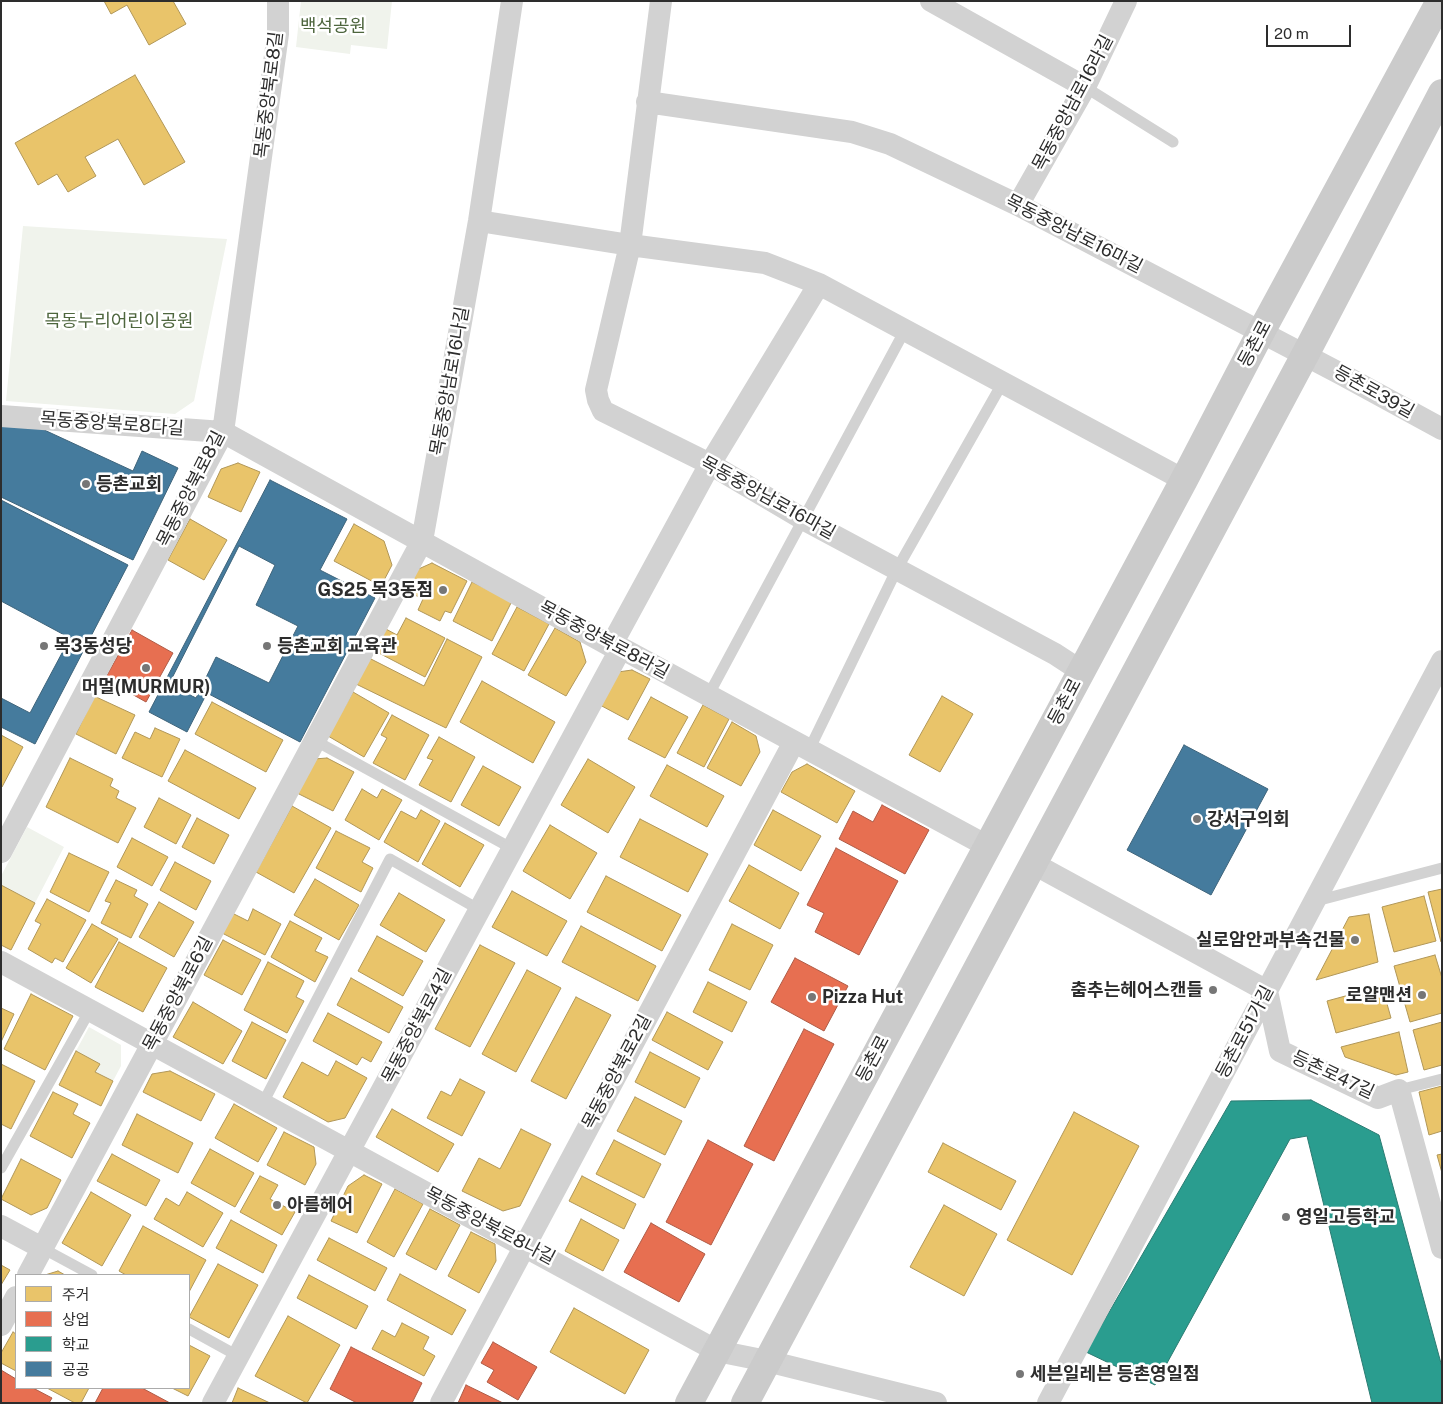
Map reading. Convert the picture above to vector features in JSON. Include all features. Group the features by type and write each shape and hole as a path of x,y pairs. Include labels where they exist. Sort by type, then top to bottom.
{"main road":[{"name":"등촌로","path":"689,1403 1440,1"},
{"path":"745,1403 1305,355 1442,93"}],"street":[{"name":"목동중앙북로8길","path":"1,852 223,432 278,34 278,1"},
{"name":"목동중앙남로16나길","path":"422,542 479,221 512,1"},
{"name":"목동중앙남로16마길","path":"660,1 630,245 596,390 603,411 710,464 803,519 1055,654 1081,672"},
{"path":"931,1 1085,87"},
{"name":"목동중앙남로16라길","path":"1018,204 1085,87 1126,1"},
{"name":"목동중앙남로16마길","path":"647,102 852,132 890,144 1018,204 1305,355"},
{"path":"479,221 630,245 765,263 819,284 1184,480"},
{"name":"목동중앙북로4길","path":"213,1403 513,849 710,464 819,284"},
{"name":"등촌로39길","path":"1305,355 1442,429"},
{"name":"목동중앙북로8다길","path":"1,416 223,432"},
{"name":"목동중앙북로8라길","path":"223,432 422,542 987,846"},
{"name":"목동중앙북로6길","path":"29,1274 422,542"},
{"name":"등촌로51가길","path":"1048,1403 1442,662"},
{"name":"목동중앙북로2길","path":"441,1403 525,1245 802,746"},
{"path":"1034,864 1267,991"},
{"name":"목동중앙북로8나길","path":"1,962 717,1351 767,1361"},
{"name":"등촌로47길","path":"1267,991 1280,1051 1378,1098 1399,1090 1442,1248"},
{"path":"1,1226 42,1248"},
{"path":"1,1325 15,1299"},
{"path":"767,1361 936,1403"}],"lane":[{"path":"1085,87 1173,142"},
{"path":"708,696 905,330"},
{"path":"802,746 897,569 1003,382"},
{"path":"314,740 513,849"},
{"path":"262,1104 390,858 480,910"},
{"path":"1314,902 1442,868"},
{"path":"1,1168 90,1010"},
{"path":"1399,1090 1442,1079"},
{"path":"42,1248 90,1274"},
{"path":"190,1329 238,1356"}],"green space":[{"name":"백석공원","path":"301,1 392,1 387,49 351,45 350,54 296,47"},
{"name":"목동누리어린이공원","path":"23,226 227,239 194,401 175,414 6,401"},
{"path":"27,827 64,847 35,903 1,885 1,876"},
{"path":"89,1027 121,1045 121,1066 113,1081 95,1072 99,1064 76,1051"}],"building: 주거":[{"path":"104,1 173,1 186,24 149,45 127,5 111,14"},
{"path":"135,75 185,162 144,185 118,139 85,157 96,176 68,192 57,174 38,185 15,143"},
{"path":"238,463 260,472 241,512 208,497 221,469"},
{"path":"190,519 227,540 204,580 168,560"},
{"path":"354,524 384,541 392,565 381,586 334,561"},
{"path":"432,563 467,581 451,613 445,611 440,621 418,610 423,599 405,590 414,571"},
{"path":"472,582 512,601 492,641 453,621"},
{"path":"517,607 549,624 524,671 492,654"},
{"path":"406,618 445,638 425,677 373,650 384,628 397,635"},
{"path":"555,628 580,642 586,662 566,696 528,675"},
{"path":"447,639 482,657 446,728 356,684 369,658 424,686"},
{"path":"632,670 650,679 628,720 600,705 618,672"},
{"path":"482,681 555,722 533,763 460,722"},
{"path":"353,692 389,713 364,757 328,736"},
{"path":"94,696 135,715 116,754 76,734"},
{"path":"942,696 973,714 940,772 909,755"},
{"path":"651,697 688,717 665,758 628,739"},
{"path":"212,702 283,740 266,772 195,734"},
{"path":"703,705 729,719 704,767 677,753"},
{"path":"392,715 429,735 405,780 373,763 387,738 381,735"},
{"path":"732,722 756,736 760,752 741,786 707,768"},
{"path":"155,728 180,739 162,777 122,758 135,732 150,739"},
{"path":"1,735 23,747 2,787 1,786"},
{"path":"439,737 475,757 451,802 419,785 433,760 427,758"},
{"path":"185,750 256,788 239,819 168,781"},
{"path":"70,758 113,779 110,786 119,791 116,798 136,808 118,843 46,807"},
{"path":"327,758 354,772 333,811 297,793 314,759"},
{"path":"588,759 635,787 608,833 561,805"},
{"path":"807,764 855,791 837,823 781,792 792,772"},
{"path":"667,765 724,796 707,827 650,796"},
{"path":"483,766 521,787 499,826 461,805"},
{"path":"362,789 377,798 382,789 402,800 379,840 345,820"},
{"path":"159,798 191,815 176,844 144,827"},
{"path":"292,806 331,828 294,893 256,872"},
{"path":"421,810 440,821 418,862 384,842 401,811 416,819"},
{"path":"773,810 821,836 801,871 754,845"},
{"path":"197,818 229,835 214,864 182,847"},
{"path":"640,819 708,854 688,892 620,857"},
{"path":"445,823 484,845 460,887 422,864"},
{"path":"550,825 597,853 570,899 523,871"},
{"path":"336,831 370,848 362,862 373,868 361,892 316,868"},
{"path":"132,838 168,857 152,886 117,867"},
{"path":"69,853 109,872 89,912 50,892"},
{"path":"175,862 211,881 196,910 160,890"},
{"path":"749,865 799,893 780,929 729,901"},
{"path":"606,876 681,915 662,951 587,912"},
{"path":"315,879 359,905 339,940 294,915"},
{"path":"116,880 137,890 134,896 148,904 131,938 101,923 111,903 105,901"},
{"path":"1,885 35,903 11,950 1,945"},
{"path":"1442,889 1442,942 1441,942 1428,892"},
{"path":"512,891 567,921 547,956 492,927"},
{"path":"399,893 445,920 426,952 380,925"},
{"path":"1424,896 1436,941 1394,952 1382,907"},
{"path":"47,899 86,920 63,962 55,958 52,963 28,949 41,924 35,921"},
{"path":"159,902 194,922 174,957 139,937"},
{"path":"253,909 281,924 265,955 222,933 232,913 248,921"},
{"name":"실로암안과부속건물","path":"1369,914 1378,962 1316,980 1349,917"},
{"path":"290,921 322,938 315,951 328,957 315,982 271,957"},
{"path":"92,924 118,939 91,983 66,968"},
{"path":"732,924 773,945 750,990 709,970"},
{"path":"581,926 656,966 638,1001 562,962"},
{"path":"377,936 423,961 403,996 358,971"},
{"path":"223,940 261,960 242,995 204,975"},
{"path":"119,942 167,968 143,1012 95,987"},
{"path":"480,945 515,963 470,1047 435,1029"},
{"name":"로얄맨션","path":"1435,955 1442,978 1442,1013 1410,1022 1394,966"},
{"path":"268,962 304,981 296,997 304,1001 287,1033 244,1010"},
{"path":"527,970 561,988 516,1072 482,1054"},
{"path":"351,978 403,1007 389,1033 337,1005"},
{"path":"708,982 747,1002 732,1032 693,1012"},
{"path":"1382,986 1391,1018 1336,1033 1327,1001"},
{"path":"31,994 73,1016 45,1070 4,1049"},
{"path":"576,997 611,1015 566,1099 531,1081"},
{"path":"193,1002 242,1031 223,1064 173,1037"},
{"path":"1,1008 14,1014 1,1042"},
{"path":"667,1012 723,1042 708,1070 652,1040"},
{"path":"328,1013 382,1042 371,1062 362,1057 357,1065 313,1041"},
{"path":"252,1022 286,1040 266,1079 232,1061"},
{"name":"로얄맨션","path":"1442,1022 1442,1065 1424,1070 1413,1030"},
{"path":"1399,1032 1408,1072 1396,1075 1345,1057 1341,1047"},
{"path":"76,1051 100,1064 95,1072 113,1081 101,1106 59,1085"},
{"path":"650,1052 700,1078 685,1108 635,1082"},
{"path":"336,1061 367,1078 345,1118 328,1122 283,1097 302,1062 328,1076"},
{"path":"1,1064 35,1081 11,1129 1,1124"},
{"path":"170,1071 215,1094 201,1121 143,1092 152,1074"},
{"path":"460,1079 485,1092 462,1136 427,1118 441,1091 451,1096"},
{"path":"1442,1086 1442,1131 1429,1135 1419,1092"},
{"path":"53,1092 78,1104 73,1114 90,1123 72,1158 30,1136"},
{"path":"635,1097 682,1121 665,1155 617,1131"},
{"path":"234,1104 277,1128 258,1162 215,1138"},
{"path":"392,1109 454,1144 438,1172 376,1137"},
{"path":"1074,1112 1139,1146 1072,1275 1007,1240"},
{"path":"137,1114 193,1143 178,1173 122,1145"},
{"path":"521,1129 551,1144 520,1206 503,1211 462,1191 479,1158 500,1169"},
{"path":"284,1132 314,1147 316,1164 305,1185 267,1165"},
{"path":"614,1140 661,1164 644,1198 596,1174"},
{"path":"943,1143 1016,1181 1001,1210 928,1172"},
{"path":"210,1149 254,1173 235,1207 191,1183"},
{"path":"112,1154 160,1180 146,1206 97,1181"},
{"path":"1442,1154 1442,1173 1437,1155"},
{"path":"21,1159 61,1180 47,1208 31,1215 1,1199"},
{"path":"364,1175 382,1184 357,1233 331,1221 348,1186"},
{"path":"260,1176 278,1185 270,1199 295,1212 282,1235 240,1212"},
{"path":"582,1176 636,1204 624,1229 569,1201"},
{"path":"395,1189 423,1204 394,1257 367,1242"},
{"path":"91,1192 131,1215 102,1266 62,1243"},
{"path":"187,1192 223,1213 203,1247 154,1219 166,1198 179,1206"},
{"path":"944,1205 997,1234 964,1296 910,1267"},
{"path":"430,1209 460,1225 436,1270 406,1254"},
{"path":"581,1219 619,1240 603,1271 565,1251"},
{"path":"231,1220 277,1245 263,1273 216,1248"},
{"path":"143,1226 206,1260 190,1290 190,1274 124,1274 119,1271"},
{"path":"471,1232 495,1244 496,1261 479,1293 448,1276"},
{"path":"329,1238 387,1268 375,1291 317,1260"},
{"path":"218,1264 258,1285 229,1338 190,1318"},
{"path":"1,1265 10,1270 1,1285"},
{"path":"58,1271 63,1274 48,1274"},
{"path":"400,1274 466,1310 452,1335 387,1300"},
{"path":"309,1275 368,1306 356,1329 297,1298"},
{"path":"574,1308 649,1350 625,1394 550,1352"},
{"path":"288,1316 340,1345 307,1403 255,1376"},
{"path":"402,1323 429,1337 423,1349 435,1356 424,1376 372,1349 382,1330 395,1337"},
{"path":"13,1332 15,1333 15,1370 1,1363 1,1353"},
{"path":"190,1346 210,1356 188,1396 174,1389 190,1389"},
{"path":"238,1388 270,1403 232,1403"},
{"path":"49,1389 88,1389 81,1403 75,1403"}],"building: 상업":[{"path":"132,630 173,653 146,702 105,679"},
{"path":"882,805 929,830 905,874 839,839 853,811 873,822"},
{"path":"836,848 898,881 859,955 815,932 824,913 807,905"},
{"path":"795,958 848,986 824,1031 771,1002"},
{"path":"804,1029 834,1044 774,1161 744,1146"},
{"path":"708,1140 753,1164 711,1245 666,1222"},
{"path":"651,1223 705,1254 679,1302 624,1272"},
{"path":"493,1342 537,1367 518,1400 487,1382 494,1370 481,1363"},
{"path":"351,1347 422,1383 412,1403 357,1403 330,1389"},
{"path":"1,1370 15,1378 15,1389 35,1389 52,1398 49,1403 1,1403"},
{"path":"466,1385 503,1403 458,1403"},
{"path":"102,1389 144,1389 170,1403 95,1403"}],"building: 학교":[{"name":"영일고등학교","path":"1311,1100 1379,1135 1442,1367 1442,1403 1372,1403 1307,1136 1290,1139 1155,1385 1086,1352 1231,1101"}],"building: 공공":[{"name":"등촌교회","path":"1,421 27,422 133,471 142,451 178,468 133,560 1,497"},
{"name":"등촌교회 교육관","path":"270,480 347,519 320,570 375,598 300,742 207,693 187,732 149,712"},
{"name":"목3동성당","path":"1,500 128,565 35,744 1,727"},
{"path":"239,546 275,565 256,605 298,626 269,683 216,657 196,698 169,684"},
{"path":"1,601 70,638 30,713 1,698"},
{"name":"강서구의회","path":"1184,745 1268,789 1211,895 1127,850"}],"place":[{"name":"등촌교회","path":"86,484"},
{"name":"GS25 목3동점","path":"443,590"},
{"name":"목3동성당","path":"44,646"},
{"name":"등촌교회 교육관","path":"267,646"},
{"name":"머멀(MURMUR)","path":"146,668"},
{"name":"강서구의회","path":"1197,819"},
{"name":"실로암안과부속건물","path":"1355,940"},
{"name":"춤추는헤어스캔들","path":"1213,990"},
{"name":"로얄맨션","path":"1422,995"},
{"name":"Pizza Hut","path":"812,997"},
{"name":"아름헤어","path":"277,1205"},
{"name":"영일고등학교","path":"1286,1217"},
{"name":"세븐일레븐 등촌영일점","path":"1020,1374"}]}
